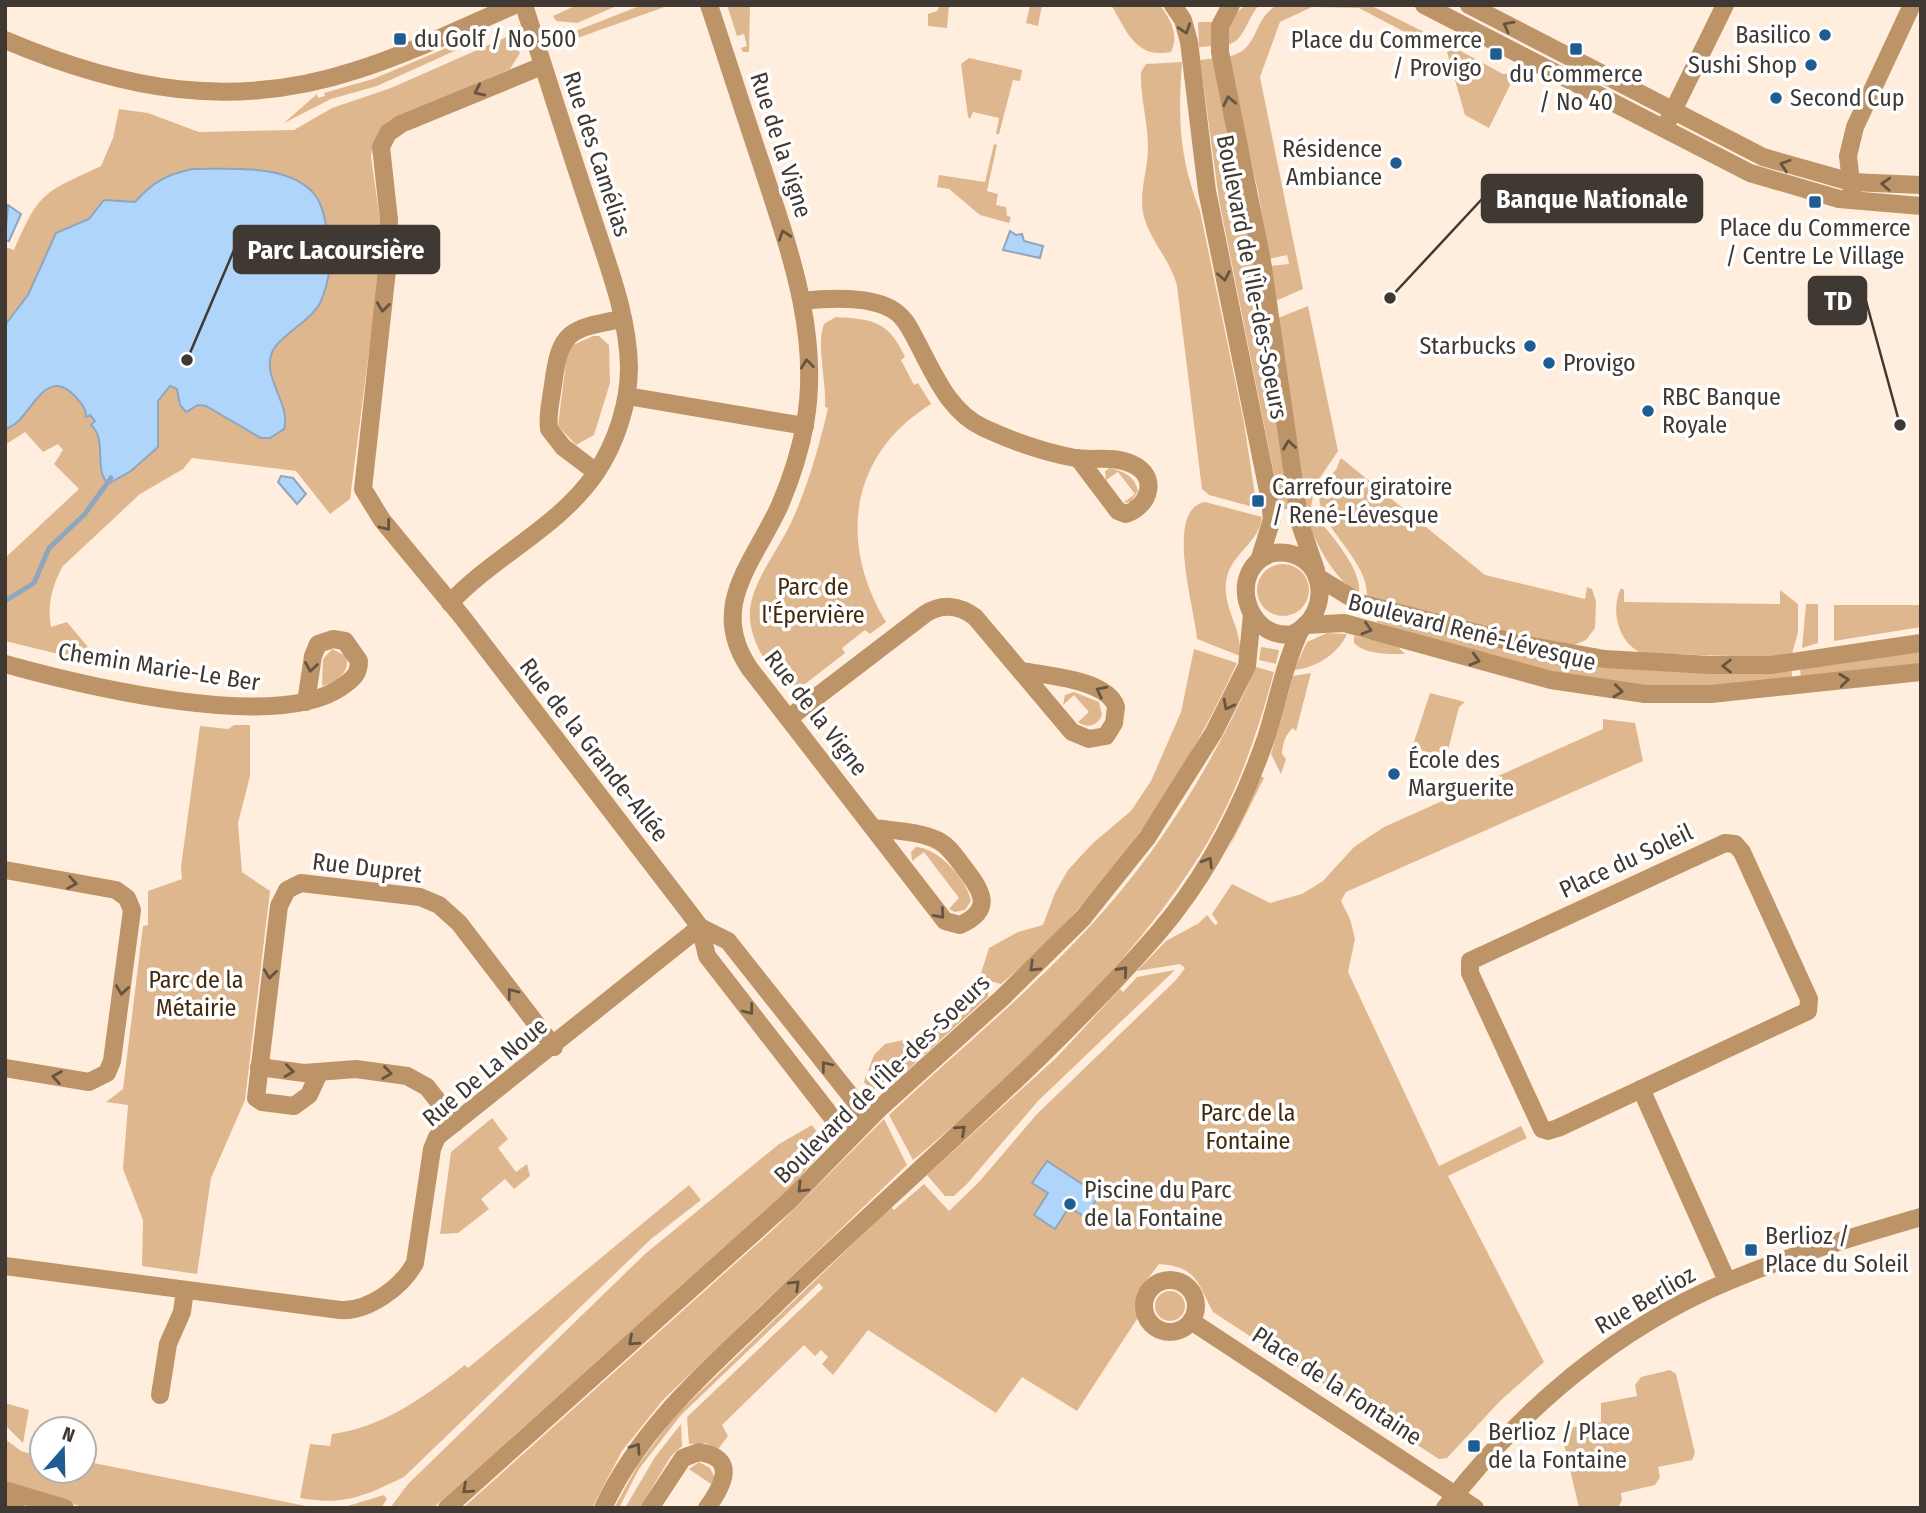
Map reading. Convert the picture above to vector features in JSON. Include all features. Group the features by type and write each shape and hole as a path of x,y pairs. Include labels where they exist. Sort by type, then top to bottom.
{"street":[{"path":"5,40 67,65 131,82 197,92 250,92 304,84 354,71 515,5"},
{"name":"Rue des Camélias","path":"450,603 469,584 558,515 596,472 612,443 627,397 628,355 622,319 524,5"},
{"name":"Rue de la Vigne","path":"709,5 798,278 809,388 805,426 786,491 737,588 732,611 739,652 945,921 960,925 978,911 982,899 981,890 944,845 917,834 874,828"},
{"name":"Boulevard de l'Île-des-Soeurs","path":"1173,5 1188,33 1207,191 1270,501 1272,519 1260,558"},
{"name":"Boulevard de l'Île-des-Soeurs","path":"1231,5 1220,26 1220,52 1262,261 1300,524 1317,574"},
{"path":"1424,5 1664,131 1762,178 1854,202 1921,206"},
{"path":"1455,22 1467,5 1673,113 1778,163 1851,181 1921,185"},
{"path":"1664,131 1725,5"},
{"path":"1854,202 1848,156 1858,117 1912,5"},
{"name":"Rue de la Grande-Allée","path":"542,66 394,128 382,147 389,220 388,261 363,489 372,508 450,603 700,927 707,956 849,1139"},
{"path":"802,301 841,300 876,304 892,310 905,321 948,398 967,418 1012,439 1078,458"},
{"path":"596,472 563,447 549,429 556,356 561,344 571,334 622,319"},
{"path":"627,397 805,426"},
{"path":"603,1508 636,1448 672,1404 859,1222 1066,1034 1170,918 1206,865 1236,810 1265,739 1286,662 1319,601 1317,574 1294,554 1279,552 1260,558 1244,583 1245,599 1252,614 1264,627 1280,634 1293,634 1303,627"},
{"name":"Boulevard René-Lévesque","path":"1317,574 1360,603 1541,649 1605,659 1701,665 1772,665 1921,643"},
{"path":"789,718 925,614 942,607 959,608 975,617 1072,732 1096,739 1106,736 1111,729 1116,707 1106,692 1071,680 1021,671"},
{"name":"Boulevard de l'Île-des-Soeurs","path":"447,1508 788,1202 869,1119 1048,953 1107,891 1139,850 1192,771 1236,689 1249,658 1252,614"},
{"name":"Boulevard René-Lévesque","path":"1303,627 1344,623 1551,680 1644,694 1729,693 1921,672"},
{"name":"Chemin Marie-Le Ber","path":"5,664 69,681 230,707 266,708 306,702"},
{"name":"Place du Soleil","path":"1732,843 1740,849 1809,999 1809,1008 1803,1015 1641,1089 1552,1131 1542,1129 1470,972 1469,964 1475,958 1708,850 1732,843"},
{"path":"5,870 117,890 127,898 132,910 112,1061 107,1073 89,1082 5,1068"},
{"name":"Rue Dupret","path":"319,1073 309,1096 288,1107 257,1100 255,1093 279,903 288,890 306,883 420,897 439,905 459,923 554,1047"},
{"name":"Rue de la Grande-Allée","path":"700,927 728,941 869,1119"},
{"name":"Rue De La Noue","path":"5,1266 346,1311 369,1305 406,1277 415,1263 433,1145 455,1123 554,1047 700,927"},
{"path":"259,1067 319,1073 356,1069 413,1078 427,1087 455,1123"},
{"path":"1641,1089 1727,1281"},
{"name":"Rue Berlioz","path":"1451,1501 1520,1423 1579,1370 1643,1327 1727,1281 1796,1255 1921,1217"},
{"path":"160,1395 168,1341 182,1312 185,1290"},
{"name":"Place de la Fontaine","path":"1191,1321 1451,1501 1475,1508"},
{"path":"650,1508 683,1458 699,1452 717,1461 725,1475 723,1485 707,1508"},
{"path":"5,1490 65,1508"},
{"path":"5,1503 16,1508"}],"green space":[{"path":"577,5 619,5 577,23 556,21 553,16"},
{"path":"642,5 670,5 555,46 552,30 573,32"},
{"path":"727,5 750,5 749,52 743,52 741,48 747,46 744,34 737,36"},
{"path":"940,5 949,5 947,28 928,26 928,14 937,11"},
{"path":"1030,5 1042,5 1038,26 1026,23"},
{"path":"1111,5 1160,5 1174,33 1171,52 1159,53 1140,47"},
{"path":"1246,5 1259,5 1237,40 1225,45 1230,22"},
{"path":"1277,5 1370,5 1426,33 1422,41 1359,8 1312,7 1280,22 1260,77 1303,289 1278,300 1274,298 1270,266 1289,264 1287,255 1269,259 1258,191 1227,57 1238,53 1251,42 1263,19"},
{"path":"1198,22 1213,22 1213,46 1199,47"},
{"path":"511,35 520,53 510,69 390,121 380,132 374,146 371,156 381,228 380,266 350,499 330,514 296,471 192,458 183,469 140,494 63,566 59,573 50,603 51,627 67,622 92,652 91,662 5,641 5,558 79,489 54,464 63,450 58,444 43,452 25,432 5,445 5,247 14,250 38,204 55,189 101,166 113,138 119,109 148,113 199,132 294,130 332,108 391,88"},
{"path":"470,38 472,43 377,86 331,99 284,123 317,94 318,98 325,96 324,93 373,79"},
{"path":"1448,44 1503,74 1516,73 1489,128 1465,115 1447,52"},
{"path":"969,58 1022,70 1020,81 1013,80 999,134 996,134 999,118 973,112 970,119 968,117 961,64"},
{"path":"1215,58 1244,196 1291,509 1281,509 1219,200 1200,60"},
{"path":"1182,62 1180,120 1184,155 1200,211 1244,423 1257,508 1209,495 1202,489 1177,286 1143,214 1142,195 1148,147 1141,72 1146,64"},
{"path":"994,144 997,145 987,191 998,194 996,205 1006,207 1007,216 1011,217 1009,223 980,215 949,189 937,187 939,175 985,182"},
{"path":"1308,306 1338,451 1315,485 1311,507 1305,509 1278,318"},
{"name":"Parc de l'Épervière","path":"836,317 870,321 886,329 905,357 901,360 914,385 918,383 931,404 904,425 883,448 868,475 860,503 858,532 861,562 871,592 886,622 870,634 865,630 842,648 845,653 805,684 791,686 774,673 761,653 752,631 750,609 761,576 797,509 817,450 828,408 825,407 822,330 825,323"},
{"path":"599,336 609,345 610,383 594,435 576,445 558,426 567,353 571,346"},
{"path":"1341,458 1485,575 1585,599 1587,587 1592,589 1596,601 1595,628 1586,640 1571,646 1531,639 1367,596 1359,568 1332,529 1320,504 1321,488 1336,470"},
{"path":"1110,468 1132,478 1138,491 1131,502 1123,503 1135,494 1118,472 1106,480 1105,471"},
{"path":"1205,502 1262,517 1256,534 1230,568 1227,577 1226,597 1238,636 1240,656 1197,639 1184,542 1186,523 1193,509"},
{"path":"1306,517 1319,520 1346,555 1356,575 1359,595 1341,579 1327,560"},
{"path":"1283,564 1302,571 1309,590 1302,609 1283,616 1264,609 1257,590 1264,571"},
{"path":"1621,588 1624,590 1624,602 1780,604 1780,590 1798,604 1798,632 1791,658 1641,653 1627,641 1618,625 1616,606"},
{"path":"1806,604 1818,604 1818,643 1802,648"},
{"path":"1834,605 1921,605 1921,627 1834,641"},
{"path":"1386,615 1503,648 1791,668 1793,681 1668,688 1615,684 1545,671 1376,622"},
{"path":"1327,633 1347,634 1338,648 1325,659 1294,670 1307,642"},
{"path":"1354,636 1396,645 1405,654 1365,650 1354,643"},
{"path":"1261,647 1279,650 1276,664 1259,660"},
{"path":"332,649 346,656 346,667 341,676 322,686 323,659"},
{"path":"1194,649 1237,663 1191,752 1137,837 1073,915 1038,951 1001,984 989,981 988,997 903,1074 901,1071 871,1091 864,1082 866,1075 878,1075 876,1069 868,1071 874,1055 885,1044 922,1036 944,1027 961,1002 975,992 989,948 1018,932 1043,925 1055,893 1068,870 1093,843 1131,811 1151,781 1181,712"},
{"path":"1921,649 1921,665 1801,680 1800,667"},
{"path":"1256,667 1274,672 1254,739 1217,825 1178,888 1146,931 1072,1014 993,1091 913,1160 889,1115 1002,1013 1108,906 1152,851 1191,792 1226,730"},
{"path":"1311,673 1296,731 1293,728 1286,736 1282,754 1286,759 1281,774 1271,754 1293,676"},
{"path":"1074,692 1099,702 1102,715 1095,724 1089,726 1078,722 1089,712 1074,695 1063,705 1065,695"},
{"path":"1430,693 1465,702 1459,707 1446,758 1412,748"},
{"name":"Parc de la Fontaine","path":"1603,719 1635,723 1643,761 1346,892 1341,901 1350,919 1355,939 1348,972 1439,1166 1521,1126 1527,1138 1448,1176 1544,1362 1500,1401 1447,1458 1439,1459 1213,1312 1199,1284 1189,1273 1159,1264 1137,1293 1137,1319 1077,1411 1022,1377 996,1413 868,1330 833,1375 822,1364 828,1357 821,1350 815,1356 804,1345 722,1425 728,1436 718,1449 705,1443 689,1444 687,1417 823,1288 819,1283 681,1415 639,1469 619,1508 614,1508 638,1465 674,1417 891,1207 894,1210 924,1184 949,1211 979,1182 1037,1114 1176,980 1185,968 1180,964 1137,971 1166,941 1199,923 1207,915 1215,925 1218,923 1212,914 1232,884 1270,903 1302,894 1323,881 1354,847 1384,827 1603,729"},
{"name":"Parc de la Métairie","path":"234,725 250,725 250,776 238,823 242,872 270,891 245,1100 211,1178 197,1274 142,1266 143,1220 123,1169 128,1105 106,1102 123,1089 143,926 148,925 148,891 182,879 181,867 200,726 228,729"},
{"path":"1261,776 1264,778 1226,854"},
{"path":"916,847 942,859 958,875 971,901 965,910 955,912 949,909 959,898 924,852 912,861 911,852"},
{"path":"1175,970 1038,1101 966,1185 954,1196 945,1196 927,1175 1057,1057 1120,989 1123,992 1137,977"},
{"path":"492,1118 508,1139 498,1148 516,1172 527,1164 530,1176 514,1189 505,1179 481,1199 489,1209 458,1233 440,1234 451,1152"},
{"path":"884,1119 907,1165 663,1400 622,1451 592,1508 463,1508 777,1226"},
{"path":"812,1125 827,1147 781,1197 433,1508 390,1508 408,1484 645,1254 779,1144"},
{"path":"689,1185 701,1200 651,1239 404,1477 354,1498 330,1501 300,1498 310,1444 330,1446 332,1434 350,1431 386,1418 419,1399 465,1365 468,1368"},
{"path":"1170,1291 1180,1296 1185,1306 1180,1316 1170,1321 1160,1316 1155,1306 1160,1296"},
{"path":"1670,1370 1676,1374 1695,1453 1692,1460 1658,1467 1660,1477 1655,1485 1621,1493 1622,1500 1618,1508 1579,1508 1562,1435 1564,1429 1601,1422 1601,1403 1637,1396 1635,1385 1641,1377"},
{"path":"5,1403 29,1410 23,1443 5,1425"},
{"path":"681,1424 682,1446 671,1456 640,1508 625,1508 655,1457"},
{"path":"5,1439 28,1453 28,1485 98,1485 98,1464 316,1508 86,1508 5,1483"},
{"path":"699,1462 710,1468 715,1478 711,1484 689,1469"},
{"path":"384,1495 387,1499 381,1508 341,1508"}],"water":[{"path":"193,169 258,170 290,177 304,185 318,200 325,220 330,252 326,287 316,309 275,347 271,357 272,378 285,419 284,429 270,438 261,438 206,406 198,405 186,412 180,405 177,389 170,386 158,401 158,447 131,471 108,484 101,470 99,439 91,425 95,421 90,415 86,417 83,405 68,390 57,386 48,389 23,416 5,429 5,325 28,295 56,233 89,219 104,200 135,202 161,180"},
{"path":"8,205 21,214 9,241 5,240"},
{"path":"1010,231 1016,235 1022,234 1024,241 1043,246 1040,258 1003,250"},
{"path":"281,476 293,478 306,494 297,504 278,482"},
{"path":"1047,1161 1099,1195 1085,1217 1069,1207 1055,1229 1034,1215 1048,1193 1032,1183"}],"waterway":[{"path":"5,601 34,583 49,548 84,515 111,478"}],"place":[{"name":"Basilico","path":"1825,35"},
{"name":"du Golf / No 500","path":"400,39"},
{"name":"du Commerce / No 40","path":"1576,49"},
{"name":"Place du Commerce / Provigo","path":"1496,54"},
{"name":"Sushi Shop","path":"1811,65"},
{"name":"Second Cup","path":"1776,98"},
{"name":"Résidence Ambiance","path":"1396,163"},
{"name":"Place du Commerce / Centre Le Village","path":"1815,202"},
{"name":"Banque Nationale","path":"1390,298"},
{"name":"Starbucks","path":"1530,346"},
{"name":"Parc Lacoursière","path":"187,360"},
{"name":"Provigo","path":"1549,363"},
{"name":"RBC Banque Royale","path":"1648,411"},
{"name":"TD","path":"1900,425"},
{"name":"Carrefour giratoire / René-Lévesque","path":"1258,501"},
{"name":"École des Marguerite","path":"1394,774"},
{"name":"Piscine du Parc de la Fontaine","path":"1070,1204"},
{"name":"Berlioz / Place du Soleil","path":"1751,1250"},
{"name":"Berlioz / Place de la Fontaine","path":"1474,1446"}]}
